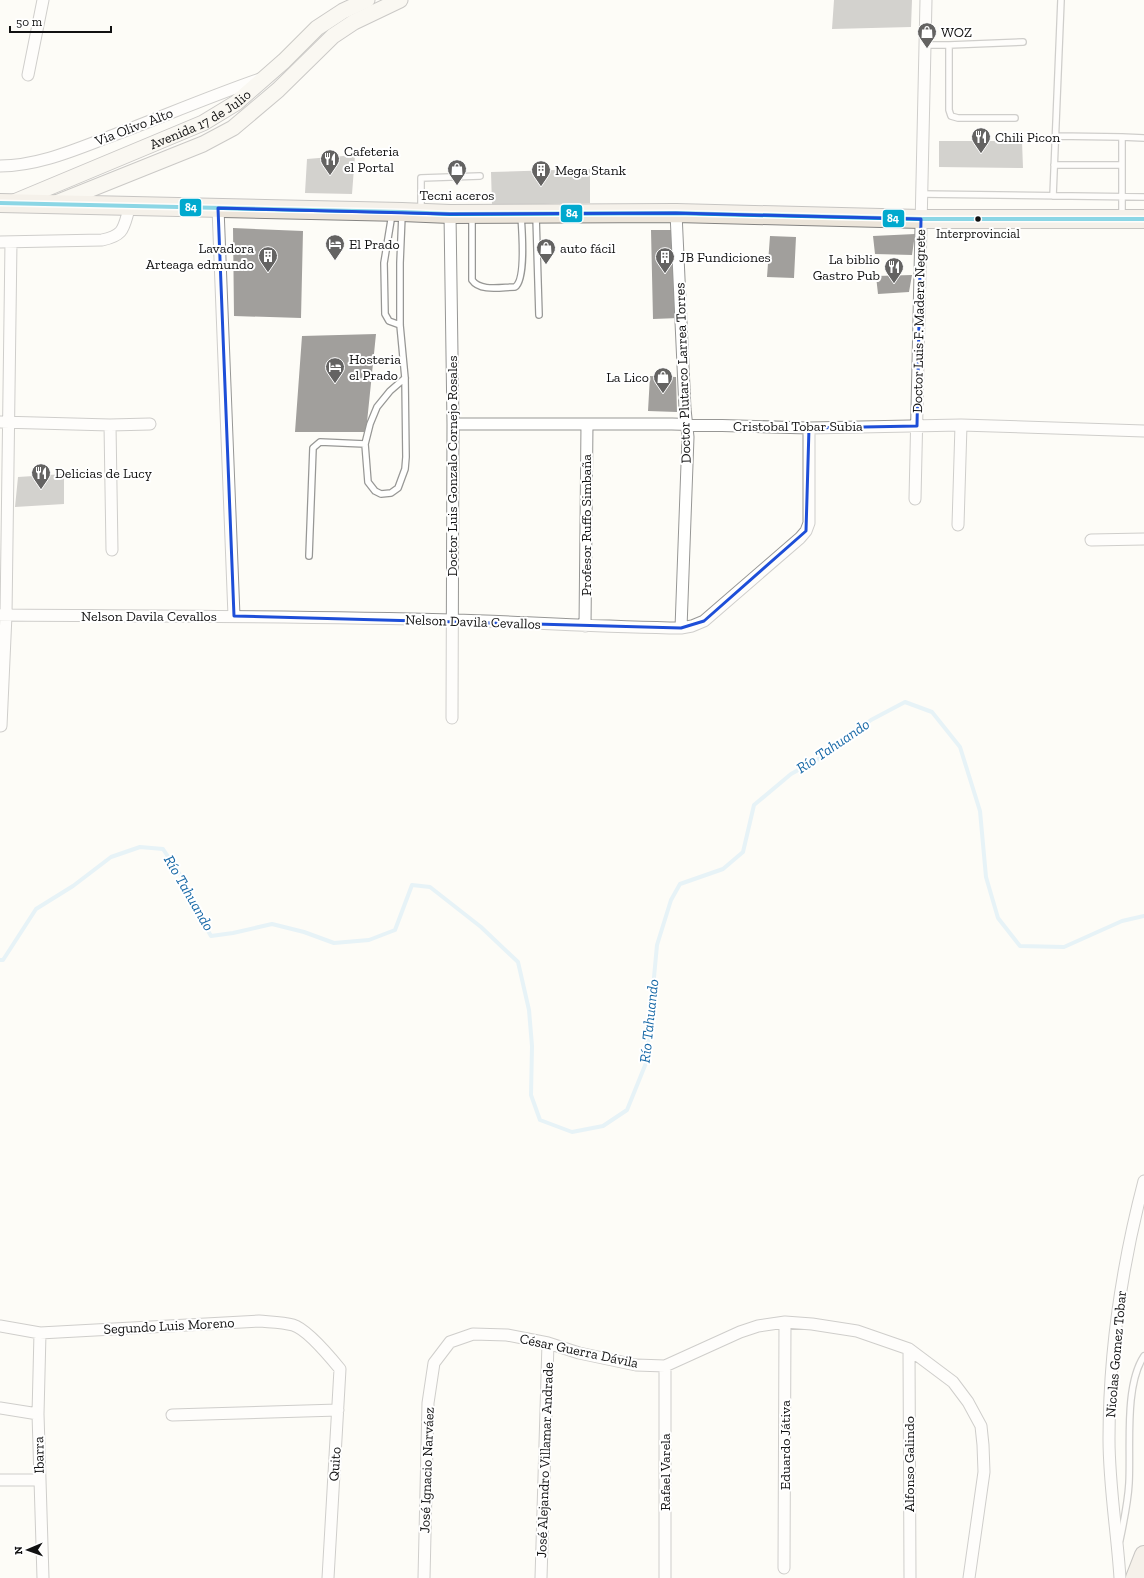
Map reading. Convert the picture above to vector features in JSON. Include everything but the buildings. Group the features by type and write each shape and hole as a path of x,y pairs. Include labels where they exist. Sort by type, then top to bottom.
{"highway":[{"path":"6,203 450,214 676,213 921,219 1144,219"},
{"path":"1135,1578 1144,1555"}],"main road":[{"name":"Avenida 17 de Julio","path":"6,203 203,123 236,103 266,77 317,28 343,11 367,0"},
{"name":"Avenida 17 de Julio","path":"53,204 204,144 233,128 278,90 333,36 354,22 400,0"},
{"path":"266,77 278,90"}],"street":[{"path":"28,76 43,0"},
{"name":"Doctor Luis F. Madera Negrete","path":"915,498 926,0"},
{"name":"Via Olivo Alto","path":"0,166 17,166 37,162 76,150 231,89 266,77"},
{"path":"0,726 3,615 5,242 102,240 114,238 122,232 130,206"},
{"path":"218,208 234,616"},
{"name":"Doctor Plutarco Larrea Torres","path":"676,213 684,409 688,437 681,628"},
{"name":"Doctor Luis Gonzalo Cornejo Rosales","path":"450,214 453,424 452,718"},
{"path":"4,422 110,425 150,424"},
{"name":"Cristobal Tobar Subia","path":"453,424 687,424 809,428 961,425 1144,431"},
{"name":"Profesor Ruffo Simbaña","path":"585,626 587,424"},
{"path":"110,425 112,550"},
{"path":"958,525 961,425"},
{"name":"Nelson Davila Cevallos","path":"3,615 234,616 453,620 585,626 681,628 692,626 704,621 800,538 806,531 808,523 809,428"},
{"path":"1092,540 1144,539"},
{"name":"Nicolas Gomez Tobar","path":"1120,1578 1118,1548 1111,1494 1109,1440 1110,1389 1115,1332 1125,1270 1144,1181"},
{"name":"Segundo Luis Moreno","path":"0,1326 40,1333 259,1321 294,1325 312,1338 328,1353"},
{"name":"César Guerra Dávila","path":"434,1363 450,1342 472,1334 507,1335 548,1343 579,1353 636,1365 665,1366 740,1332 758,1326 785,1322 812,1324 857,1332 909,1349 953,1382 968,1402 981,1426 984,1472 970,1578"},
{"name":"Eduardo Játiva","path":"784,1568 785,1322"},
{"name":"Ibarra","path":"40,1333 38,1414 43,1578"},
{"name":"José Alejandro Villamar Andrade","path":"542,1578 548,1343"},
{"name":"Alfonso Galindo","path":"909,1349 910,1578"},
{"name":"Quito","path":"328,1353 340,1369 328,1578"},
{"name":"José Ignacio Narváez","path":"424,1578 428,1403 434,1363"},
{"name":"Rafael Varela","path":"665,1366 665,1578"},
{"path":"0,1408 38,1414"},
{"path":"172,1415 338,1410"},
{"path":"0,1480 39,1480"}],"lane":[{"path":"1053,196 1061,0"},
{"path":"925,45 1023,42"},
{"path":"949,45 949,110 951,116 958,118 1015,118"},
{"path":"1055,136 1144,138"},
{"path":"1122,137 1122,219"},
{"path":"1054,165 1122,165"},
{"path":"421,213 421,178 480,176"},
{"path":"921,194 1144,196"},
{"path":"397,212 384,263 385,314 389,321 400,325"},
{"path":"397,212 400,263 400,325 405,378 405,468 398,488 391,493 381,494 375,491 368,482 365,444 370,424 377,407 390,391 405,378"},
{"path":"472,214 472,280 475,284 482,287 516,287 520,282 529,214"},
{"path":"529,214 539,315"},
{"path":"309,556 313,448 320,442 365,444"},
{"path":"1118,1548 1126,1515 1134,1380 1144,1356"}],"highlighted area":[{"path":"218,208 450,214 676,213 921,219 917,426 809,428 806,531 704,621 681,628 234,616"}],"waterway":[{"name":"Río Tahuando","path":"0,960 3,960 36,909 73,886 111,857 140,847 163,849 185,882 197,912 211,936 233,933 272,924 304,932 334,943 369,940 395,930 412,885 430,887 481,927 518,962 529,1010 532,1046 531,1095 540,1120 572,1132 603,1126 627,1110 646,1063 657,945 671,900 680,884 723,869 743,852 754,805 791,774 826,755 871,720 905,702 932,712 960,747 980,811 986,877 998,918 1020,946 1064,947 1122,921 1144,916"}],"transit line":[{"name":"84","path":"0,203 450,214 676,213 921,219 1144,219"}],"place":[{"name":"WOZ","path":"927,49"},
{"name":"Chili Picon","path":"981,154"},
{"name":"Cafeteria el Portal","path":"330,176"},
{"name":"Tecni aceros","path":"457,186"},
{"name":"Mega Stank","path":"541,187"},
{"name":"Interprovincial","path":"978,219"},
{"name":"El Prado","path":"335,261"},
{"name":"auto fácil","path":"546,265"},
{"name":"Lavadora Arteaga edmundo","path":"268,273"},
{"name":"JB Fundiciones","path":"665,274"},
{"name":"La biblio Gastro Pub","path":"894,284"},
{"name":"Hosteria el Prado","path":"335,384"},
{"name":"La Lico","path":"663,394"},
{"name":"Delicias de Lucy","path":"41,490"}]}
